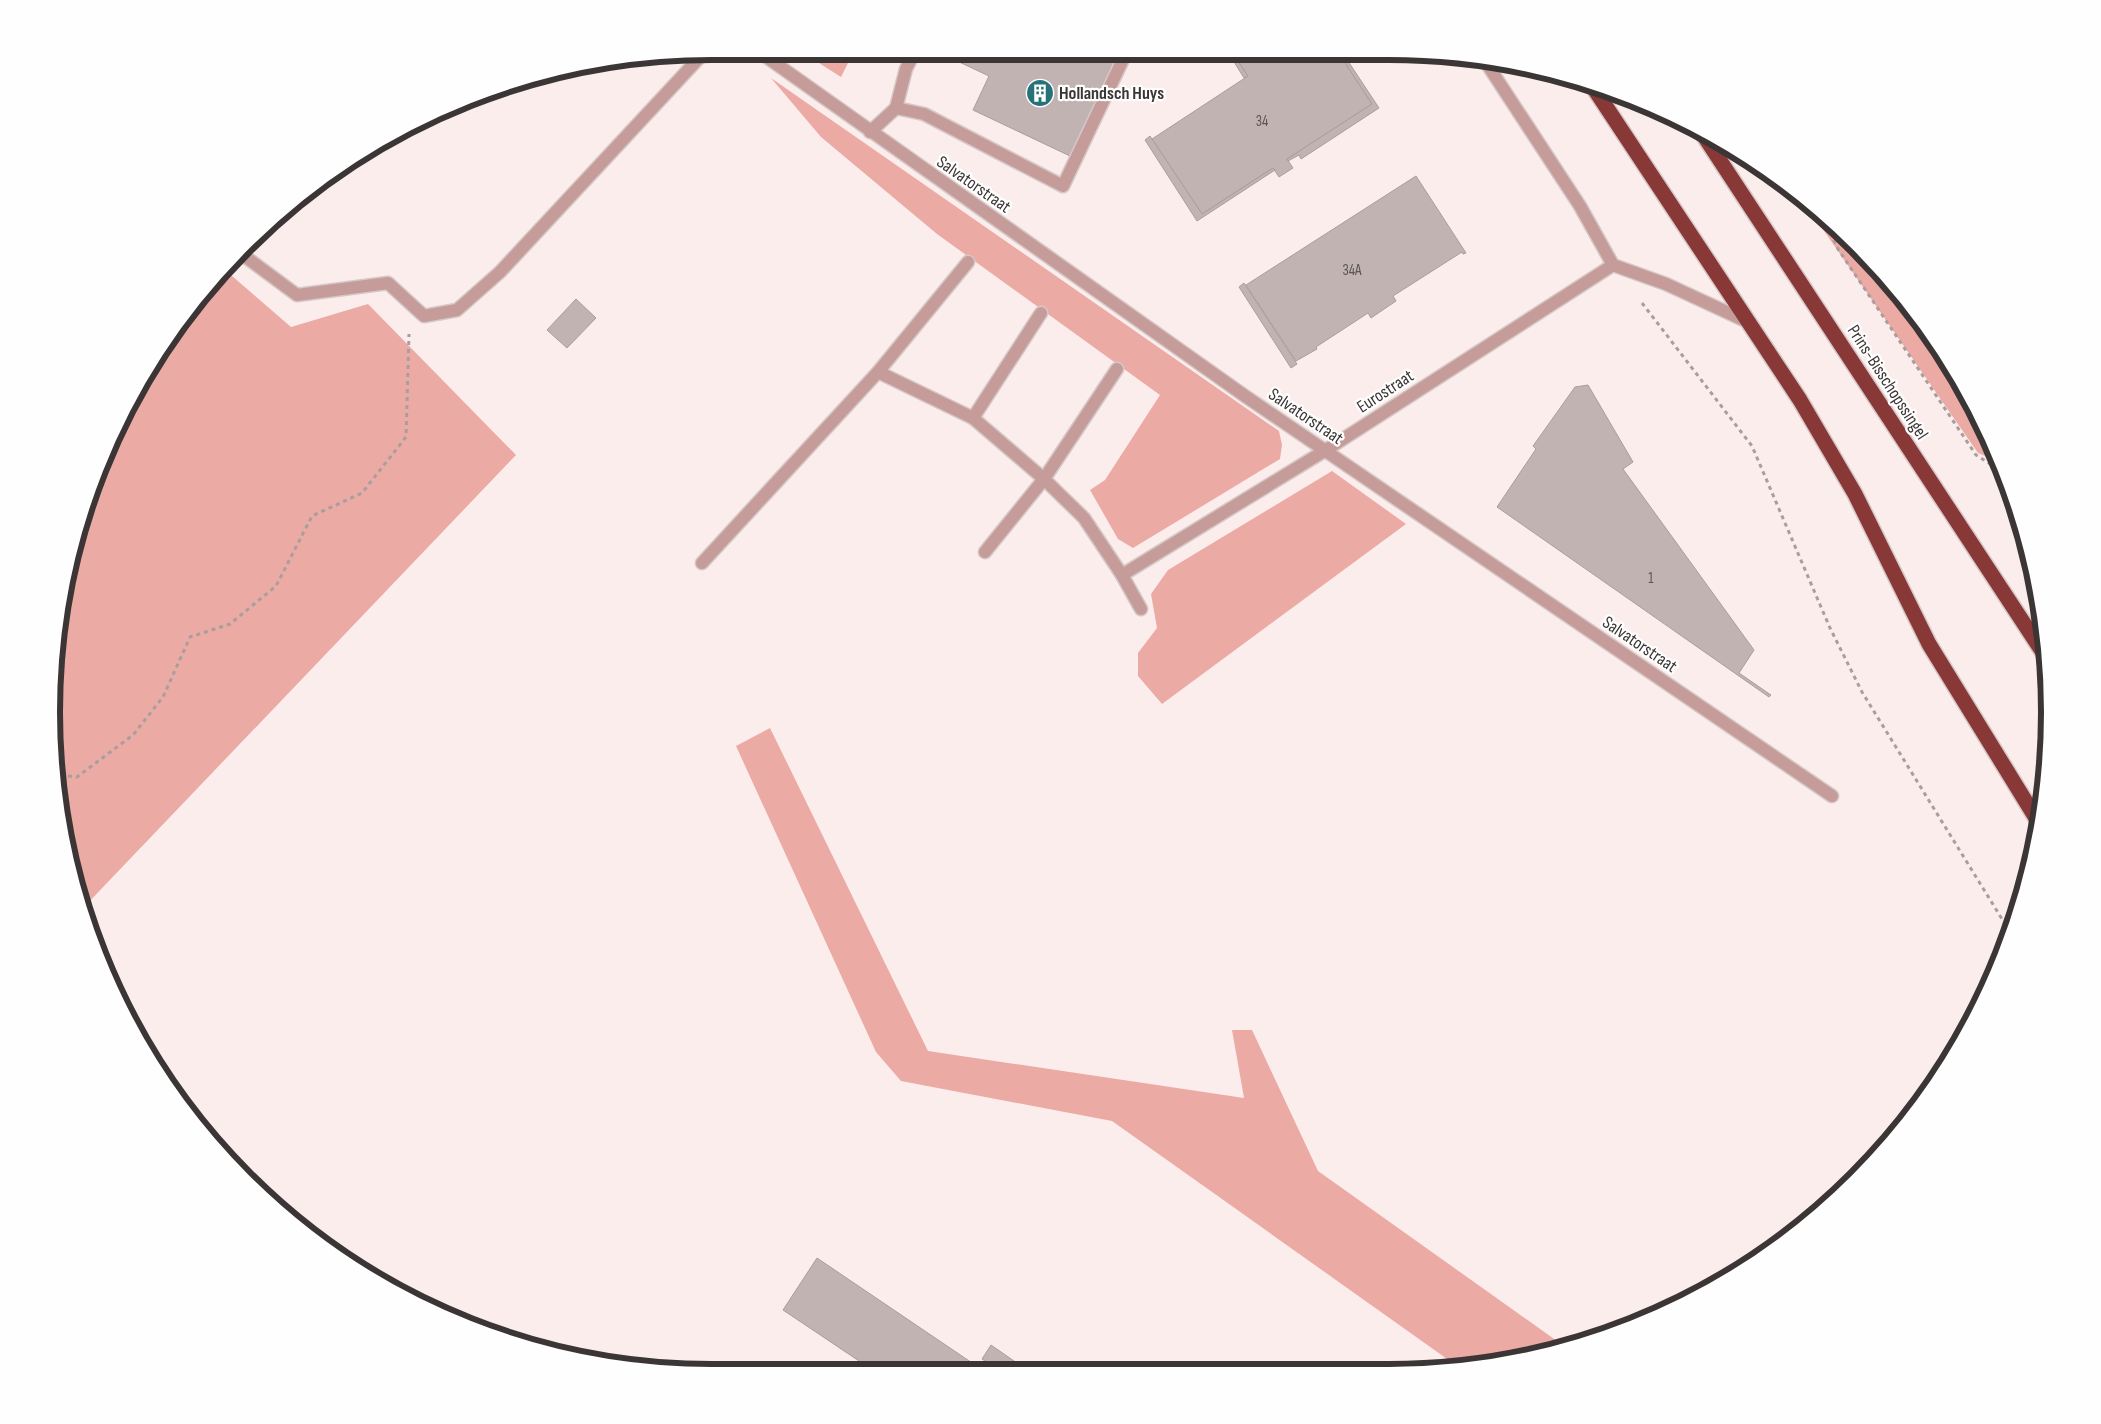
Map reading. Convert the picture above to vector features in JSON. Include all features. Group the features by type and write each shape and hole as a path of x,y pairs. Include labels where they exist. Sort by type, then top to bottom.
{"highway":[{"path":"1598,95 1800,400 1855,494 1930,644 2032,812"},
{"name":"Prins-Bisschopssingel","path":"1709,144 2037,643"}],"street":[{"path":"246,257 297,295 388,283 424,316 457,310 500,272 697,60"},
{"name":"Salvatorstraat","path":"771,60 870,132 1246,396 1832,796"},
{"path":"870,132 896,108 906,69 910,60"},
{"path":"896,108 924,114 1063,186 1123,60"},
{"path":"1491,69 1580,206 1612,265 1666,284 1748,322"},
{"path":"702,563 878,372 968,262"},
{"name":"Eurostraat","path":"1122,575 1326,450 1612,265"},
{"path":"973,418 1042,313"},
{"path":"985,552 1044,478 1117,369"},
{"path":"878,372 973,418 1044,478 1084,518 1122,575 1141,609"}],"path":[{"path":"1830,233 1838,249 1976,455 1992,464"},
{"path":"1612,265 1752,446 1830,628 1862,692 2005,924"},
{"path":"63,775 78,776 133,735 163,697 190,637 230,624 276,586 312,516 362,493 406,437 409,303"}],"shaded area":[{"path":"814,60 850,60 841,77"},
{"path":"771,78 1279,431 1282,445 1280,459 1133,548 1118,539 1090,490 1105,480 1160,395 937,234 821,137"},
{"path":"1816,220 1850,251 1879,282 1931,350 1954,386 1989,457 1978,453"},
{"path":"230,274 291,327 368,304 516,455 89,902 82,881 66,797 61,755 60,712 61,669 66,627 82,543 110,462 147,386 195,315"},
{"path":"1332,471 1406,524 1162,704 1138,676 1138,653 1157,628 1151,594 1168,570"},
{"path":"770,728 928,1051 1244,1098 1232,1030 1252,1030 1318,1171 1558,1342 1516,1351 1450,1361 1112,1121 901,1081 876,1052 736,746"}],"building":[{"name":"Hollandsch Huys","path":"955,60 1116,60 1070,156 973,110 989,76"},
{"path":"1233,60 1237,60 1248,76 1244,78"},
{"path":"1237,60 1343,60 1372,104 1287,159 1293,168 1279,177 1273,168 1202,214 1152,139 1248,76"},
{"path":"1343,60 1347,60 1379,108 1301,159 1299,155 1288,161 1287,159 1372,104"},
{"path":"1150,136 1202,214 1273,168 1275,170 1197,221 1145,140"},
{"path":"1416,176 1466,253 1463,254 1462,252 1393,296 1396,301 1371,318 1368,313 1316,347 1317,349 1296,361 1246,285"},
{"path":"1244,283 1297,364 1291,368 1239,287"},
{"path":"576,299 596,318 567,348 547,330"},
{"path":"1588,385 1633,462 1623,469 1754,650 1739,673 1771,695 1769,697 1497,507 1536,449 1533,446 1575,387"},
{"path":"817,1258 974,1364 864,1364 783,1310"},
{"path":"991,1345 1018,1364 990,1364 982,1359"}],"place":[{"name":"Hollandsch Huys","path":"1040,93"}]}
